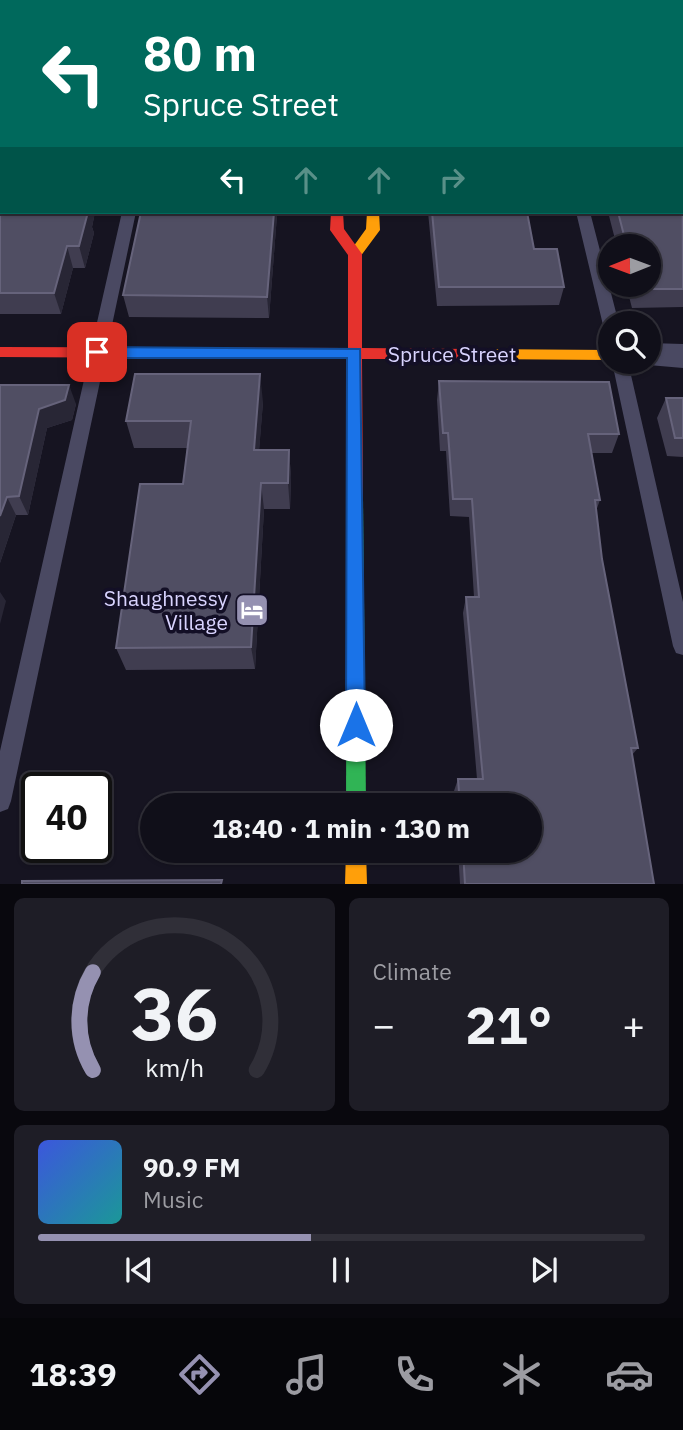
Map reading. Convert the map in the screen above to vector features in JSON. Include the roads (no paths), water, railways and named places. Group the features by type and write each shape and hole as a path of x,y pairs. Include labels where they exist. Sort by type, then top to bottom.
{"street":[{"path":"337,214 337,230 355,254"},
{"path":"356,793 355,254 373,230 373,214"},
{"name":"Spruce Street","path":"0,352 598,355"},
{"path":"661,355 683,356"},
{"path":"356,863 356,884"}],"lane":[{"path":"0,801 130,214"},
{"path":"583,214 608,311"},
{"path":"623,374 683,646"}],"place":[{"name":"Shaughnessy Village","path":"252,610"}]}
